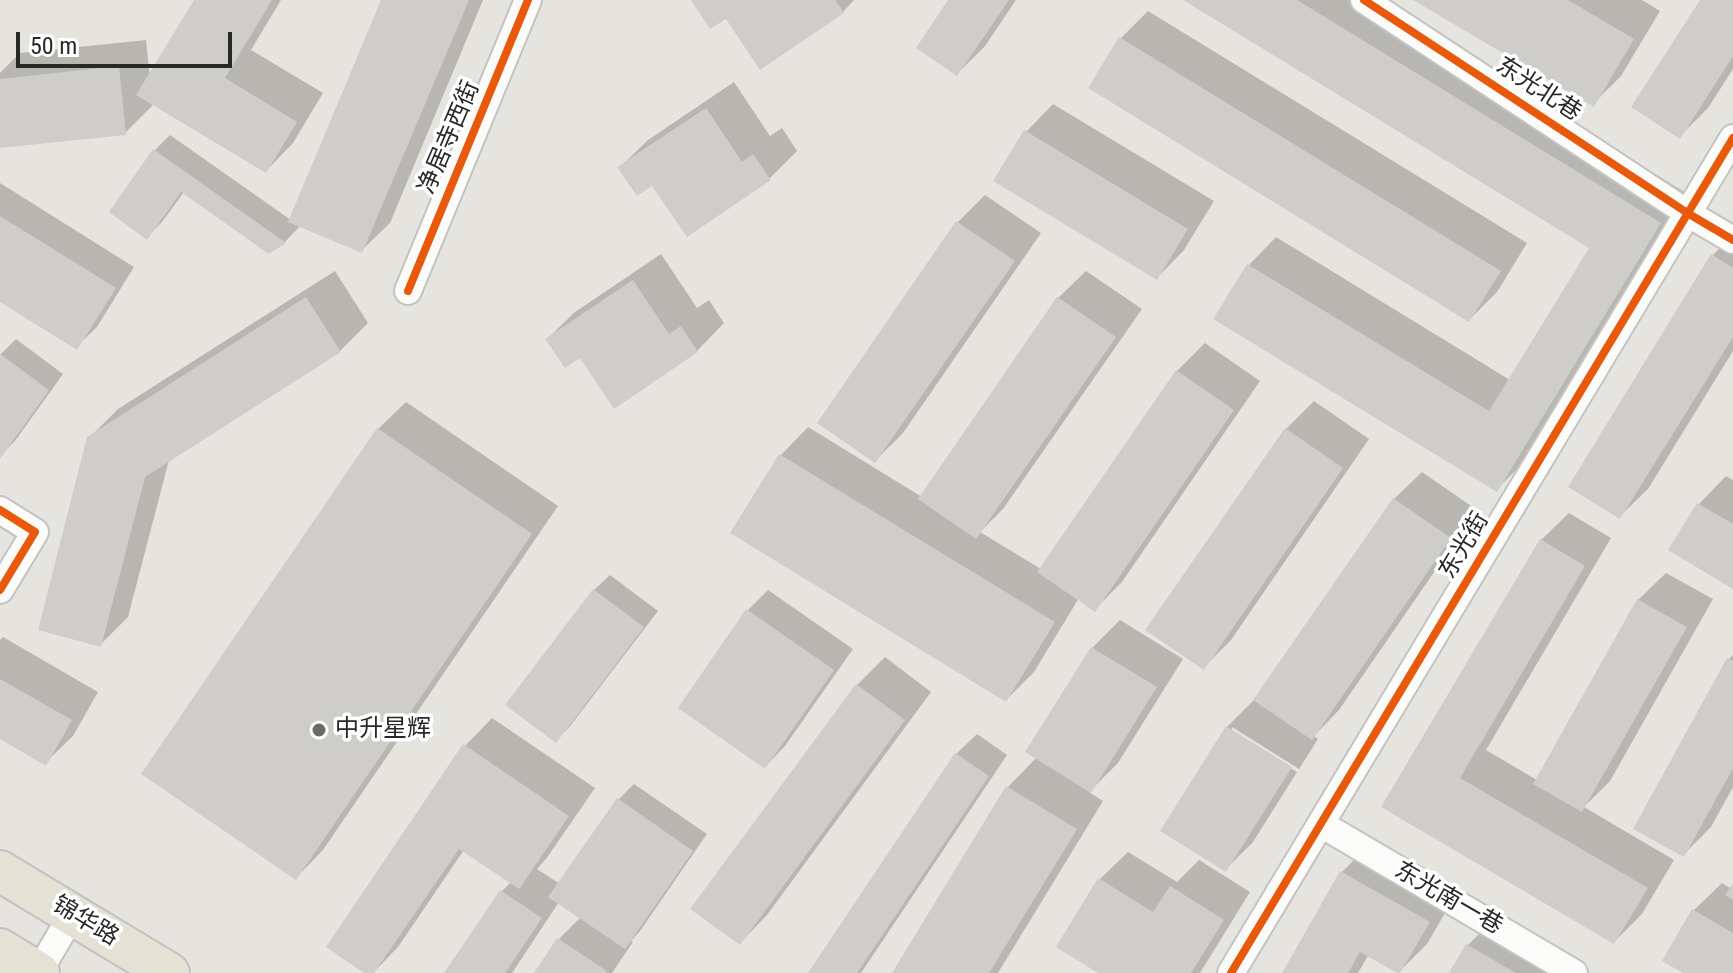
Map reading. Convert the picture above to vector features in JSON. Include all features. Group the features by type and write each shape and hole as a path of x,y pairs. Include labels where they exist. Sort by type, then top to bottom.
{"main road":[{"name":"锦华路","path":"0,871 169,973"},
{"path":"0,949 39,973"}],"street":[{"name":"净居寺西街","path":"408,291 528,0"},
{"name":"东光北巷","path":"1364,0 1733,240"},
{"name":"东光街","path":"1231,973 1733,138"},
{"path":"0,510 35,532 0,590"},
{"name":"东光南一巷","path":"1321,824 1574,973"},
{"path":"39,973 72,915"}],"building":[{"path":"194,0 272,0 225,78 297,122 266,173 136,95"},
{"path":"381,0 469,0 362,253 288,222"},
{"path":"691,0 835,0 844,13 760,70 726,19 710,29"},
{"path":"948,0 1009,0 957,76 916,48"},
{"path":"1183,0 1297,0 1661,223 1497,492 1213,319 1247,264 1489,411 1589,248"},
{"path":"1413,0 1568,0 1634,39 1594,107"},
{"path":"1700,0 1733,0 1733,56 1680,139 1631,107"},
{"path":"1119,37 1501,271 1469,322 1088,88"},
{"path":"119,66 126,135 0,148 0,79"},
{"path":"706,108 742,162 753,154 771,180 687,237 652,186 637,196 617,167"},
{"path":"1024,130 1188,229 1157,280 993,181"},
{"path":"153,149 286,243 269,254 181,192 147,240 109,212"},
{"path":"0,216 116,288 77,350 0,302"},
{"path":"956,221 1015,261 875,463 817,423"},
{"path":"1711,254 1733,268 1733,337 1620,519 1568,487"},
{"path":"633,280 669,334 681,326 698,352 614,409 580,358 565,368 545,339"},
{"path":"306,297 341,352 145,477 101,647 38,630 87,437"},
{"path":"1057,297 1116,337 976,539 918,499"},
{"path":"0,354 49,390 0,459"},
{"path":"1176,370 1234,410 1095,612 1037,572"},
{"path":"377,428 532,534 296,880 141,774"},
{"path":"1285,428 1343,468 1204,670 1145,630"},
{"path":"779,454 1055,622 1006,702 730,533"},
{"path":"1393,498 1451,538 1312,740 1253,700"},
{"path":"1697,503 1733,524 1733,589 1668,550"},
{"path":"1540,539 1585,566 1460,778 1648,888 1614,944 1381,807"},
{"path":"593,589 644,627 556,743 505,705"},
{"path":"1637,599 1687,627 1582,812 1533,784"},
{"path":"746,609 834,670 765,769 678,708"},
{"path":"1091,647 1157,687 1091,793 1025,752"},
{"path":"1727,658 1733,661 1733,768 1684,857 1633,829"},
{"path":"0,679 72,720 46,766 0,739"},
{"path":"856,684 905,720 740,945 690,909"},
{"path":"1226,726 1292,767 1226,872 1160,831"},
{"path":"463,744 569,816 519,889 459,849 374,973 364,973 326,947"},
{"path":"955,753 989,776 857,973 808,973"},
{"path":"1006,786 1077,829 989,973 892,973"},
{"path":"617,798 693,851 625,949 548,897"},
{"path":"1340,871 1430,922 1400,973 1360,952 1348,973 1282,973"},
{"path":"1098,878 1153,912 1170,886 1224,920 1191,973 1098,973 1056,947"},
{"path":"1733,883 1733,900 1725,895"},
{"path":"500,890 542,918 505,973 444,973"},
{"path":"1692,909 1733,933 1733,973 1683,973 1662,961"},
{"path":"557,938 607,971 534,973"},
{"path":"1466,944 1516,973 1449,973"}],"cycle path":[{"path":"408,291 528,0"},
{"path":"1364,0 1733,240"},
{"path":"1231,973 1733,138"},
{"path":"0,510 35,532 0,590"}],"place":[{"name":"中升星辉","path":"319,730"}]}
